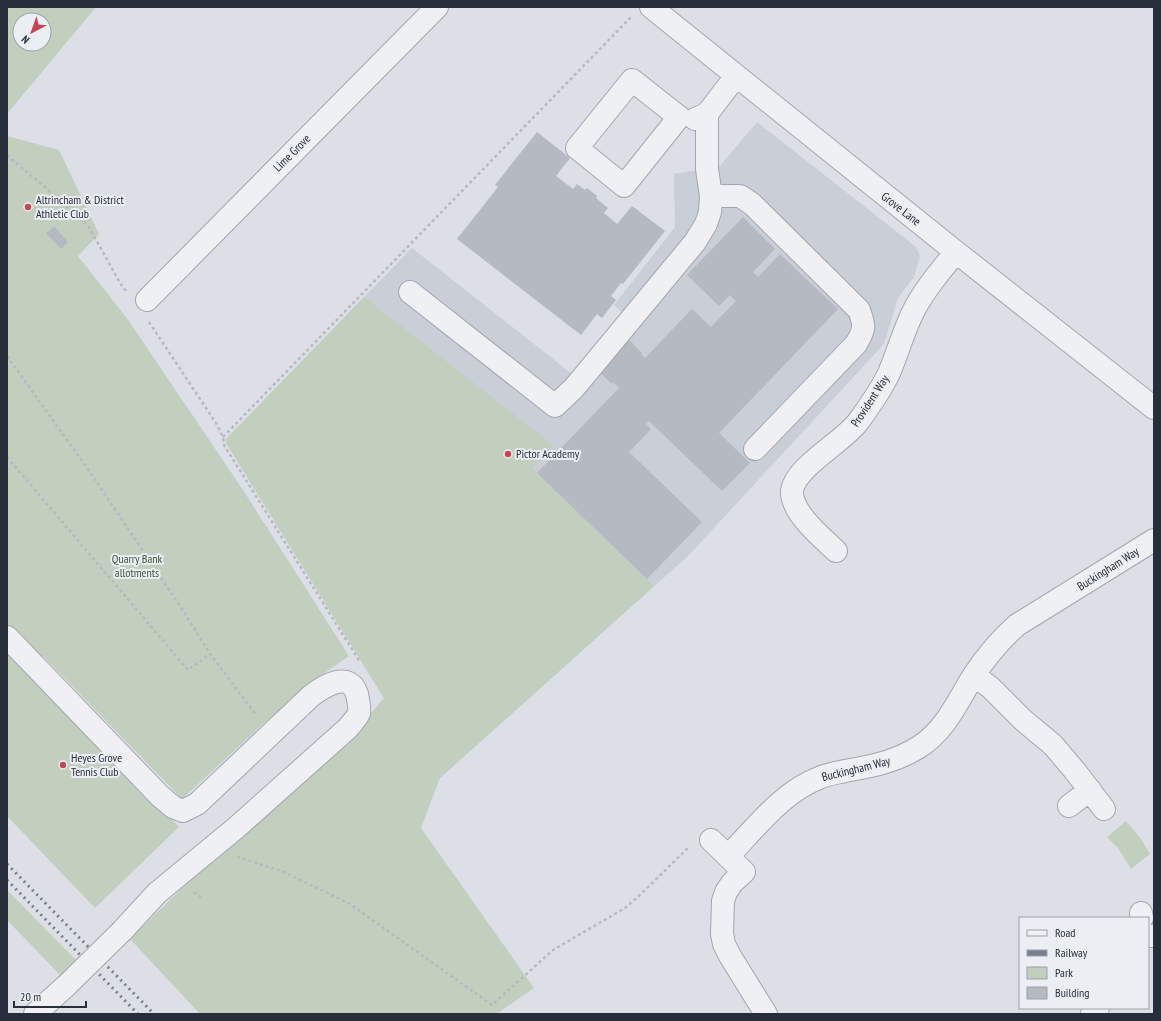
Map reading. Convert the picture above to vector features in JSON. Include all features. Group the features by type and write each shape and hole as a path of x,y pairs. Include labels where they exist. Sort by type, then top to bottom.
{"street":[{"name":"Lime Grove","path":"141,305 437,7"},
{"name":"Grove Lane","path":"643,11 736,76 1154,408"},
{"path":"679,117 624,186 578,148 632,80 679,117 685,122 707,114 736,76"},
{"path":"410,292 555,406 574,388 695,242 706,224 710,212 711,196 707,169 707,114"},
{"path":"711,196 740,196 752,204 859,310 864,322 863,333 856,344 755,449"},
{"name":"Provident Way","path":"836,551 825,528 795,507 793,499 794,483 806,468 843,437 858,422 889,373 908,324 923,293 956,252"},
{"name":"Buckingham Way","path":"728,856 788,795 803,784 821,777 887,762 920,746 941,727 974,675 998,642 1017,625 1154,540"},
{"path":"7,637 160,796 173,807 183,812 197,804 311,696 330,684 342,682 350,684 354,689 359,704 358,714 348,728 271,797 157,893 122,931 67,986 35,1014"},
{"path":"974,675 991,688 1023,720 1053,745 1104,809"},
{"path":"1069,806 1090,790"},
{"path":"711,840 744,872 732,883 726,892 723,901 722,934 724,944 730,956 766,1014"}],"path":[{"path":"223,436 629,18 643,11"},
{"path":"7,155 74,212 89,227 120,283 141,305 212,417 223,436 224,445 366,674 364,679 354,689"},
{"path":"7,356 92,475 184,612 210,654 271,733"},
{"path":"7,457 188,670 210,654"},
{"path":"210,848 282,871 350,904 492,1005 553,950 624,908 640,895 693,843 711,840"}],"shaded area":[{"name":"Pictor Academy","path":"757,122 916,247 920,256 914,277 898,298 884,344 688,556 440,778 384,698 226,443 226,439 412,248 572,374 622,312 614,305 675,227 674,174 720,166"}],"green space":[{"path":"7,7 96,7 7,114"},
{"name":"Quarry Bank allotments","path":"7,136 59,150 99,234 78,256 129,321 243,490 349,656 316,679 263,724 182,799 43,656 29,670 179,827 95,908 7,816"},
{"path":"364,297 553,445 532,468 654,586 440,778 421,828 534,988 498,1013 499,1014 200,1014 130,939 212,859 307,776 366,719 384,698 226,443 226,439"},
{"path":"1126,821 1141,839 1150,854 1131,869 1118,848 1107,837"},
{"path":"7,890 77,961 62,977 7,920"}],"building":[{"path":"537,132 570,158 556,176 573,189 577,184 585,190 587,188 608,208 604,213 617,224 632,206 665,231 623,284 621,283 611,296 616,300 602,318 597,314 581,335 457,239 498,187 495,185"},
{"path":"743,217 775,249 753,272 758,277 780,254 838,309 719,433 750,463 722,491 649,421 646,424 651,429 629,452 702,522 647,579 537,473 619,388 613,382 612,384 596,369 626,337 645,358 692,309 711,327 736,301 730,295 719,306 687,275"},
{"path":"54,226 68,242 61,249 46,233"}],"railway":[{"path":"7,864 154,1014"},
{"path":"7,880 138,1014"}],"place":[{"name":"Altrincham & District Athletic Club","path":"28,207"},
{"name":"Pictor Academy","path":"508,454"},
{"name":"Heyes Grove Tennis Club","path":"63,765"}]}
